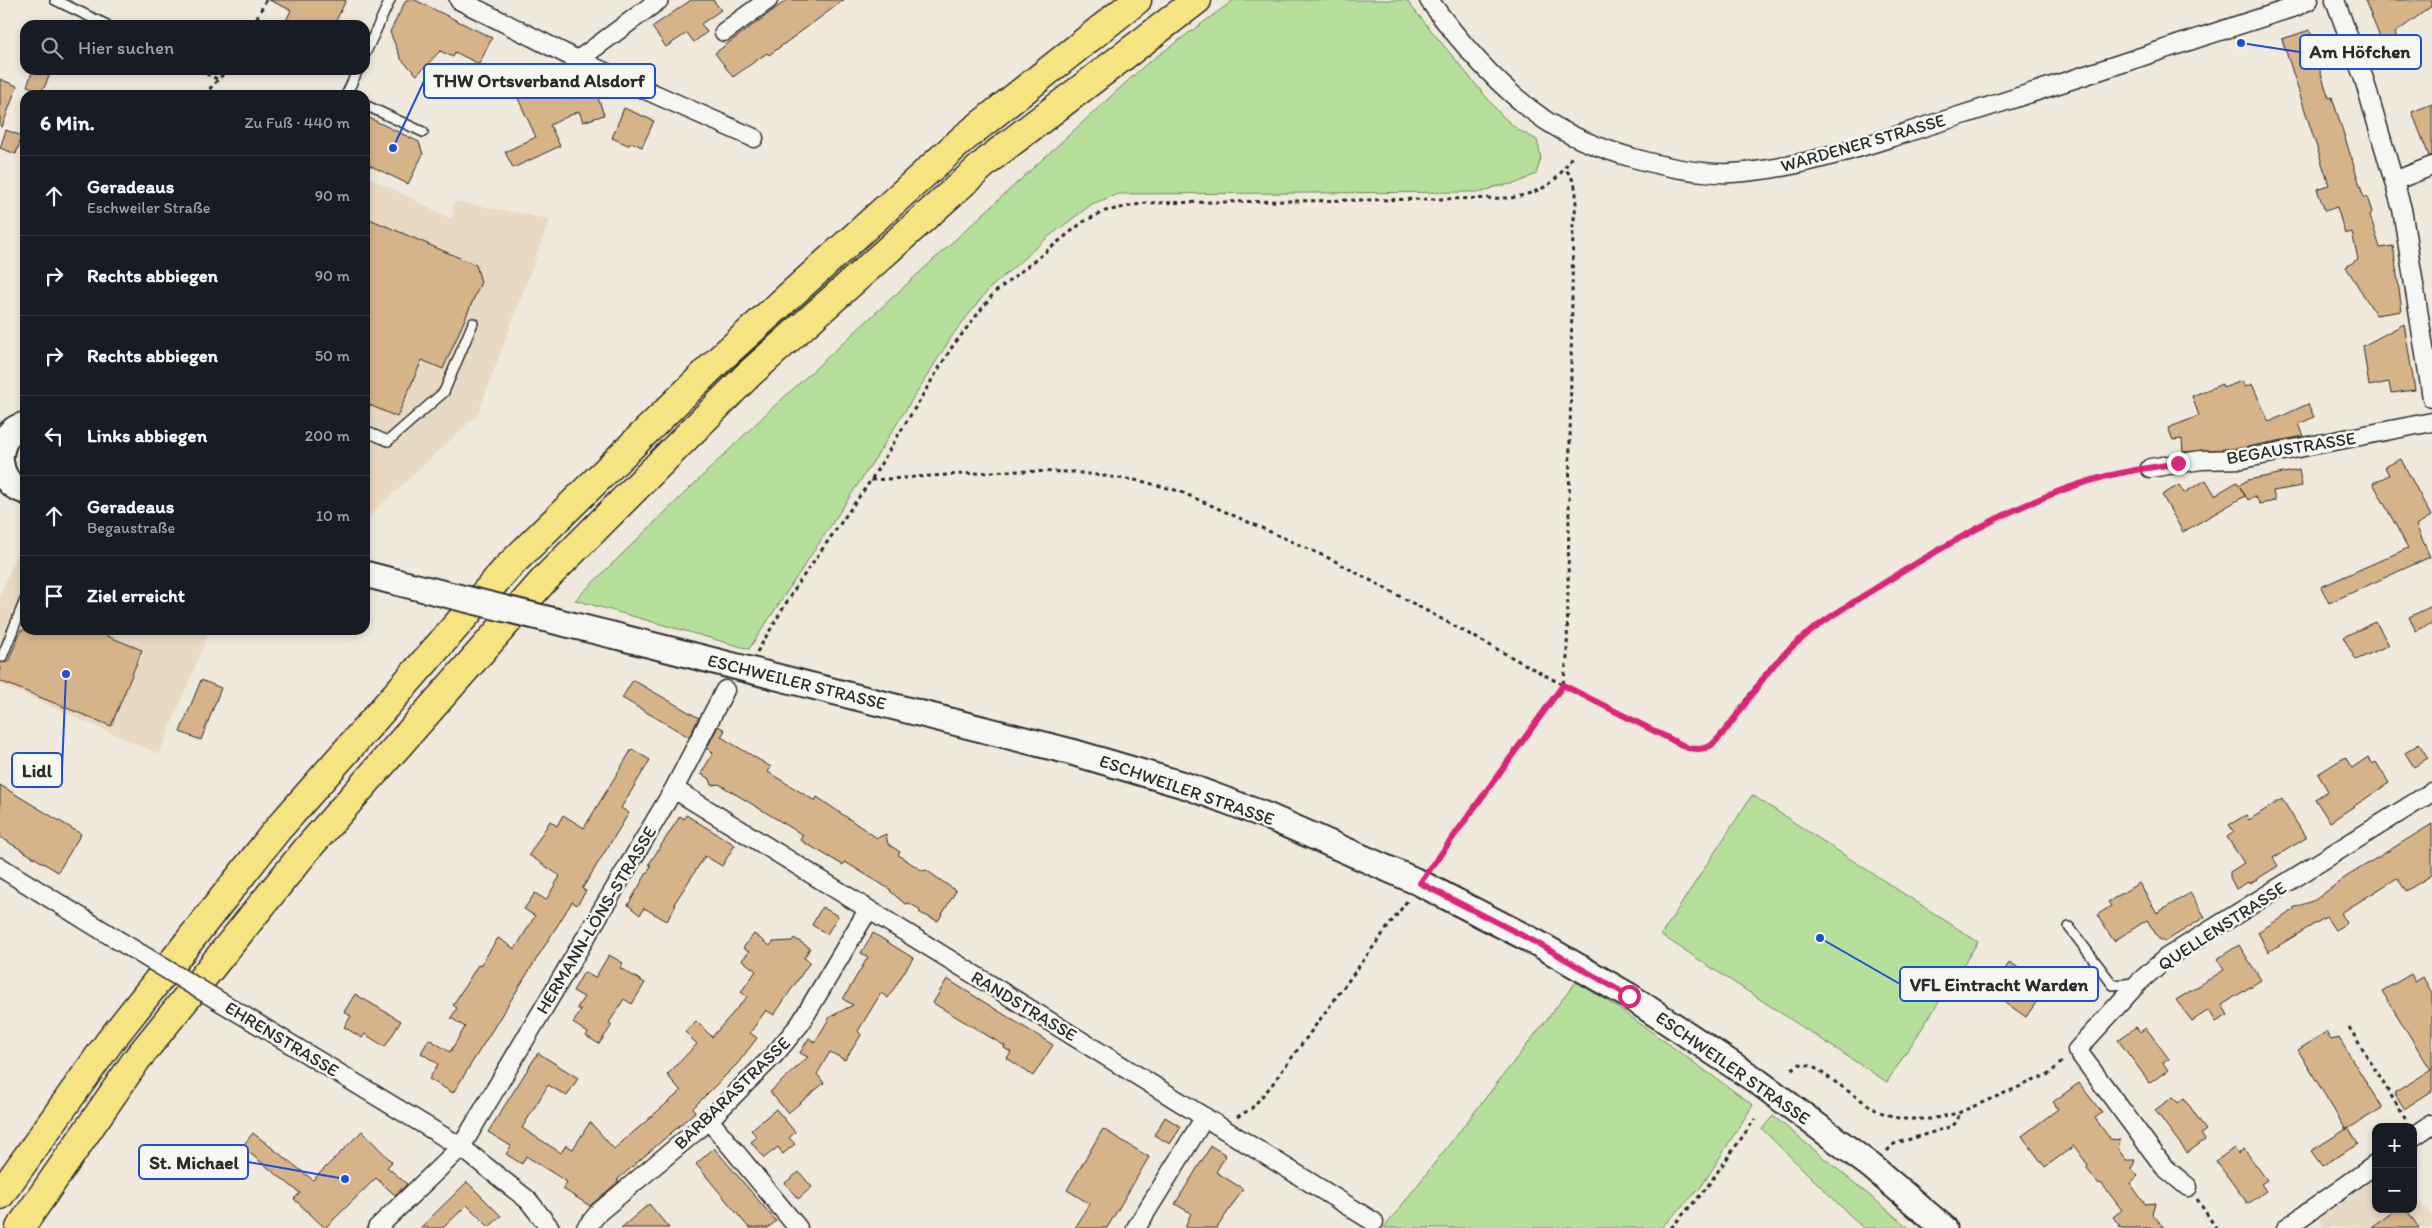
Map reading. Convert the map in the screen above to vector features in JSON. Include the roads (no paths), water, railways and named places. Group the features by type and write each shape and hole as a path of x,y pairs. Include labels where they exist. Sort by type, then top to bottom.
{"highway":[{"path":"0,1195 110,1042 277,830 507,568 724,355 964,138 1137,0"},
{"path":"20,1228 137,1059 308,849 544,580 748,375 984,164 1196,0"}],"street":[{"path":"459,0 578,60 754,138"},
{"path":"578,60 659,0"},
{"path":"724,32 768,0"},
{"name":"WARDENER STRASSE","path":"1429,0 1472,54 1513,94 1546,121 1578,138 1642,161 1706,173 1733,173 1772,168 1848,149 2025,95 2295,7 2309,0"},
{"path":"2335,0 2364,79 2402,209 2432,398"},
{"path":"2394,181 2432,166"},
{"name":"BEGAUSTRASSE","path":"2150,468 2194,461 2242,459 2432,422"},
{"path":"20,428 11,432 4,440 0,458 1,468 9,484 20,489"},
{"name":"ESCHWEILER STRASSE","path":"377,577 1072,752 1187,786 1268,816 1420,883 1537,943 1629,996 1757,1081 1871,1166 1944,1228"},
{"name":"HERMANN-LÖNS-STRASSE","path":"378,1228 461,1147 674,789 725,690"},
{"name":"RANDSTRASSE","path":"674,789 1374,1222"},
{"name":"QUELLENSTRASSE","path":"2188,1186 2164,1167 2077,1050 2138,983 2166,958 2432,792"},
{"name":"EHRENSTRASSE","path":"0,867 461,1147 528,1200 550,1228"},
{"name":"BARBARASTRASSE","path":"586,1228 599,1212 709,1120 775,1054 800,1024 868,910"},
{"path":"709,1120 798,1228"},
{"path":"1136,1228 1211,1120"},
{"path":"2417,1134 2432,1124"},
{"path":"2286,1228 2372,1167"}],"lane":[{"path":"55,0 97,20"},
{"path":"370,43 390,0"},
{"path":"348,90 356,75"},
{"path":"370,107 423,132"},
{"path":"370,433 388,440 444,392 473,323"},
{"path":"2,657 20,612"},
{"path":"2069,927 2113,984 2138,983"}],"place":[{"name":"Am Höfchen","path":"2241,43"},
{"name":"THW Ortsverband Alsdorf","path":"393,148"},
{"name":"Lidl","path":"66,674"},
{"name":"VFL Eintracht Warden","path":"1820,938"},
{"name":"St. Michael","path":"345,1179"}]}
